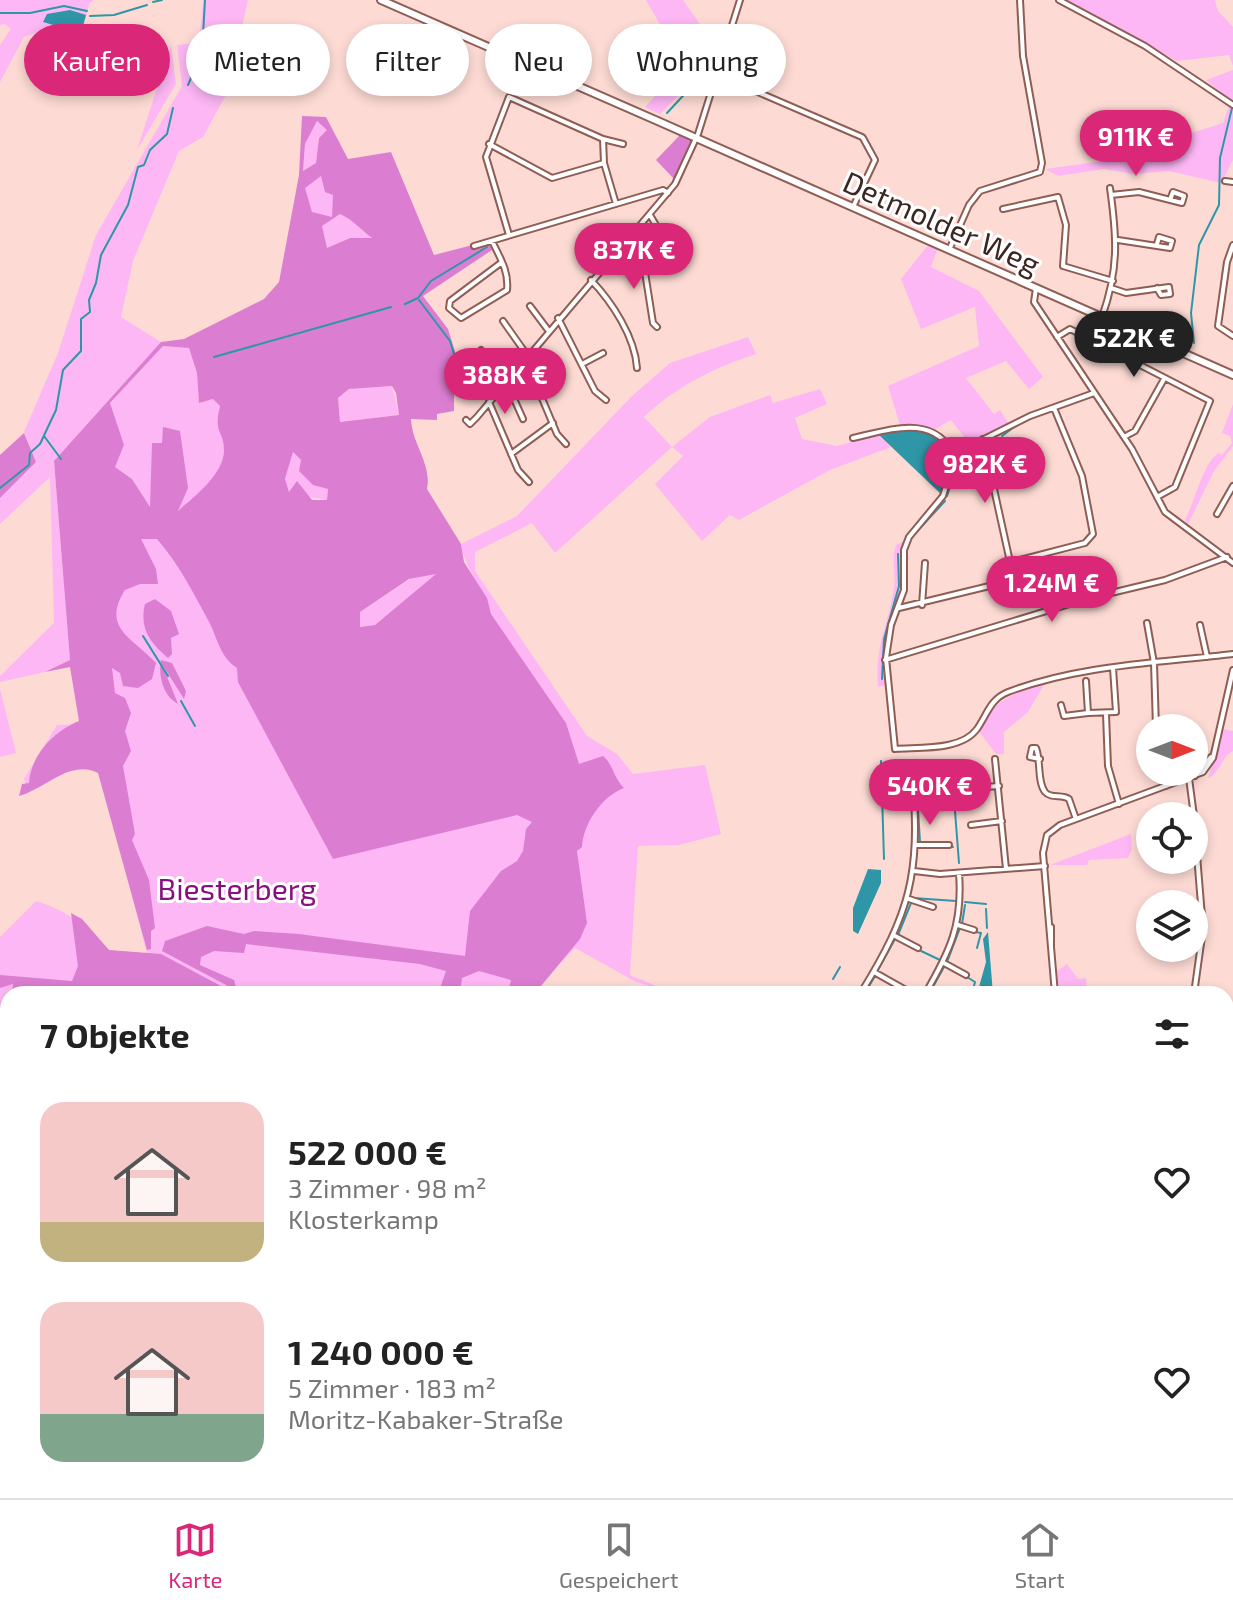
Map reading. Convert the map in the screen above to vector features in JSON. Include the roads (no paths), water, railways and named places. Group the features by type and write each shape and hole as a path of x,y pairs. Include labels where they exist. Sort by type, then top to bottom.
{"street":[{"name":"Detmolder Weg","path":"381,0 1233,375"},
{"path":"732,24 740,0"},
{"path":"949,250 969,205 980,191 1040,172 1042,163 1023,56 1020,0"},
{"path":"1059,0 1164,57 1233,105"},
{"path":"466,420 470,424 668,193 697,138 709,96"},
{"path":"767,96 863,138 875,160 853,207"},
{"path":"509,235 486,157 509,97 603,139 623,144"},
{"path":"603,139 604,163 616,204"},
{"path":"489,144 552,178 604,163"},
{"path":"1225,181 1233,182"},
{"path":"1102,317 1113,281 1118,240 1110,188"},
{"path":"474,246 663,190 668,193"},
{"path":"1111,195 1139,192 1170,200"},
{"path":"1003,209 1058,197 1066,225 1063,266 1113,281"},
{"path":"650,215 676,259"},
{"path":"631,236 644,266 653,323 657,327"},
{"path":"1118,240 1157,244"},
{"path":"492,241 502,262 508,275 507,290 461,318 456,316 449,308 450,301 502,262"},
{"path":"1233,245 1227,262 1218,326 1233,336"},
{"path":"591,280 606,298 629,339 637,368"},
{"path":"1036,288 1034,302 1124,437 1173,521 1233,563"},
{"path":"1111,288 1126,293 1157,288"},
{"path":"530,306 548,330"},
{"path":"558,318 595,391 606,400"},
{"path":"503,321 526,356 553,423 566,444"},
{"path":"1057,337 1070,329 1210,401 1175,487 1157,498"},
{"path":"481,350 505,382 523,419"},
{"path":"583,363 603,353"},
{"path":"1124,437 1135,431 1164,379"},
{"path":"1094,393 966,448 955,458 943,496 906,543 904,590 891,625 885,660 895,749 957,743 976,731 989,707 1003,694 1067,674 1233,654"},
{"path":"489,402 520,474 529,482"},
{"path":"1012,562 1085,543 1093,534 1082,476 1054,408"},
{"path":"511,454 553,423"},
{"path":"853,438 914,426 948,444 966,448"},
{"path":"899,608 1013,581 1012,562 983,439"},
{"path":"948,444 955,458"},
{"path":"1217,514 1233,486"},
{"path":"885,660 1136,588 1211,563 1224,555"},
{"path":"922,605 925,563"},
{"path":"1144,589 1151,583"},
{"path":"1147,623 1154,663 1156,714"},
{"path":"1200,625 1207,657"},
{"path":"1061,705 1064,716 1116,712 1113,668"},
{"path":"1208,763 1213,754 1233,670"},
{"path":"1086,681 1088,713"},
{"path":"1106,714 1108,766 1119,804"},
{"path":"995,759 1006,869"},
{"path":"1040,759 1043,790 1048,795 1069,799 1076,819"},
{"path":"865,986 895,936 909,899 917,845 913,782"},
{"path":"971,788 999,786"},
{"path":"1054,986 1043,847 1047,835 1060,825 1165,786"},
{"path":"915,805 942,804"},
{"path":"971,825 1002,821"},
{"path":"917,845 949,845"},
{"path":"914,871 959,873 1045,866"},
{"path":"930,986 958,925 962,904 959,873"},
{"path":"1195,986 1203,929 1199,874"},
{"path":"909,899 933,907"},
{"path":"958,925 974,930"},
{"path":"895,936 918,948"},
{"path":"943,962 966,975"},
{"path":"874,972 899,986"}],"water":[{"path":"70,10 86,15 84,24 50,24 43,22 47,14"},
{"path":"912,428 930,433 950,452 950,469 942,495 879,435"},
{"path":"868,869 881,870 881,883 858,934 853,931 853,908"},
{"path":"988,932 992,986 979,986 986,962 983,939"}],"waterway":[{"path":"153,2 162,0"},
{"path":"204,24 205,0"},
{"path":"90,16 114,15 147,5"},
{"path":"0,13 30,13 64,6 87,11"},
{"path":"667,113 683,96"},
{"path":"0,488 29,465 30,453 40,444 56,410 63,370 81,351 81,319 90,312 89,300 101,255 128,205 138,167 144,165 150,150 167,134 173,108"},
{"path":"1194,343 1191,313 1199,245 1219,205 1220,158 1232,108"},
{"path":"405,304 418,298 431,281 487,247"},
{"path":"419,300 450,341 464,385"},
{"path":"214,357 391,307"},
{"path":"1002,436 1017,425"},
{"path":"44,436 61,459"},
{"path":"952,482 960,459 979,445"},
{"path":"947,496 950,487"},
{"path":"911,538 945,501"},
{"path":"882,679 884,639 899,586 898,554"},
{"path":"143,636 168,676"},
{"path":"181,701 195,726"},
{"path":"881,761 884,859"},
{"path":"953,785 959,863"},
{"path":"917,790 918,802"},
{"path":"944,802 949,802"},
{"path":"918,809 920,842"},
{"path":"921,848 953,847"},
{"path":"913,898 956,901"},
{"path":"965,902 986,904"},
{"path":"898,935 911,903"},
{"path":"962,924 965,905"},
{"path":"986,909 987,928"},
{"path":"947,962 960,928"},
{"path":"975,932 981,933 977,948"},
{"path":"878,970 895,939"},
{"path":"919,950 940,960"},
{"path":"833,979 840,967"},
{"path":"933,986 944,967"},
{"path":"869,986 875,976"},
{"path":"967,977 975,982 974,986"}],"park label":[{"name":"Biesterberg","path":"237,888"}]}
